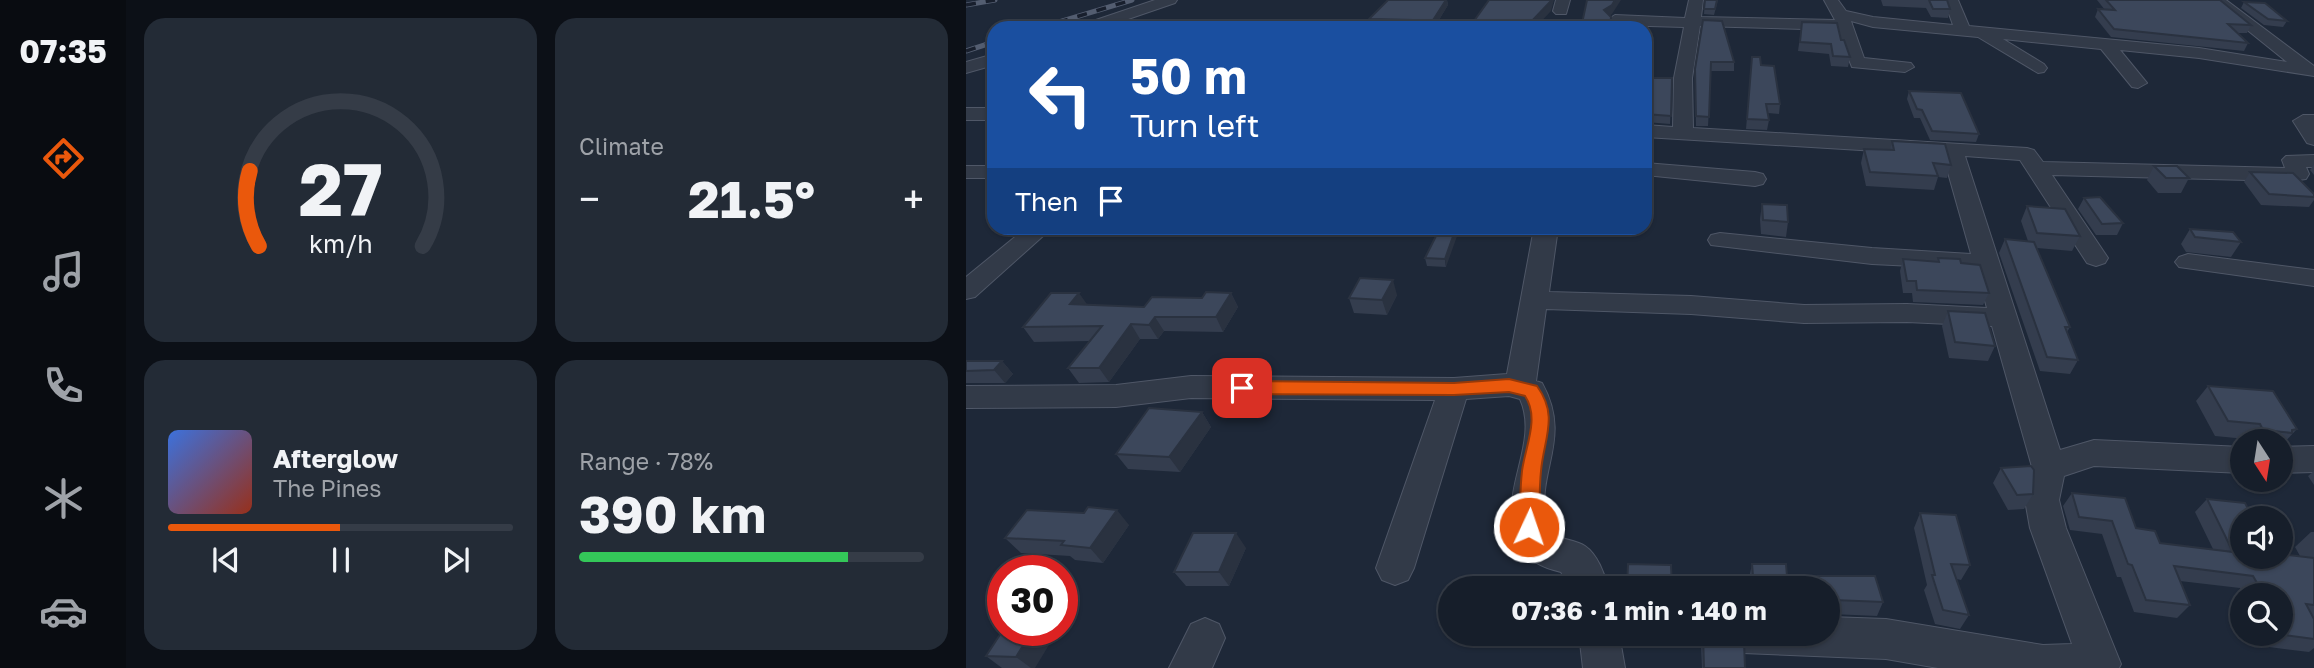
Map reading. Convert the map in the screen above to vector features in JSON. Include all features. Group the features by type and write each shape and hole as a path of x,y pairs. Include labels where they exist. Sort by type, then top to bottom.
{"street":[{"path":"1108,21 1170,0"},
{"path":"1683,133 1677,78 1696,0"},
{"path":"1951,0 1971,31 2038,68"},
{"path":"2217,0 2311,70"},
{"path":"1839,13 1860,64 1905,67"},
{"path":"1615,20 1690,22 1839,13 1873,22 2199,53 2311,70"},
{"path":"2105,43 2138,83"},
{"path":"966,68 987,61"},
{"path":"966,114 987,114"},
{"path":"2314,121 2303,121 2314,139"},
{"path":"1652,131 2027,154 2096,258"},
{"path":"1840,637 1886,639 2043,666 2100,666 2048,527 2042,500 2049,467 1952,149"},
{"path":"2038,168 2291,175 2298,174 2293,160 2314,161"},
{"path":"1652,170 1755,179"},
{"path":"966,291 1032,235"},
{"path":"1520,388 1545,235"},
{"path":"1720,240 1872,256 1987,262"},
{"path":"2188,262 2314,278"},
{"path":"1534,300 1691,305 1804,314 1907,313 2004,317"},
{"path":"966,397 1116,396 1191,387 1454,389 1509,385 1531,391 1539,403 1540,426 1531,470 1529,527 1547,552 1573,558 1586,576"},
{"path":"1395,568 1454,389"},
{"path":"2049,467 2094,453 2230,459"},
{"path":"2293,460 2314,459"},
{"path":"1601,646 1604,668"}],"building":[{"path":"1388,0 1446,0 1432,21 1369,19"},
{"path":"1489,0 1551,0 1532,21 1474,21"},
{"path":"1587,0 1615,0 1604,10 1611,17 1611,21 1582,21"},
{"path":"1705,0 1717,0 1715,9 1704,9"},
{"path":"1929,0 1947,0 1950,9 1933,9"},
{"path":"2106,0 2220,0 2251,25 2228,24 2248,43 2114,29 2098,9 2115,10"},
{"path":"2244,2 2265,3 2287,21 2268,19"},
{"path":"1703,20 1722,21 1734,62 1711,62 1709,117 1696,116 1695,69"},
{"path":"1802,22 1837,23 1841,40 1844,40 1850,57 1833,56 1831,44 1800,42"},
{"path":"1752,57 1760,57 1761,65 1774,66 1780,104 1766,104 1769,120 1747,119"},
{"path":"1652,78 1672,78 1671,116 1652,115"},
{"path":"1909,91 1961,93 1979,134 1932,131"},
{"path":"1892,141 1945,144 1951,165 1933,163 1938,176 1870,172 1864,149 1894,150"},
{"path":"2154,166 2177,166 2189,178 2166,178"},
{"path":"2250,172 2293,173 2314,197 2269,194"},
{"path":"2100,197 2123,223 2102,224 2084,198"},
{"path":"1762,204 1787,205 1788,222 1763,220"},
{"path":"2027,206 2065,209 2080,236 2037,233"},
{"path":"2190,229 2233,232 2241,242 2195,237"},
{"path":"1436,235 1454,235 1445,259 1425,258"},
{"path":"2005,239 2034,242 2070,327 2065,327 2078,360 2047,357"},
{"path":"1938,258 1960,259 1961,263 1980,265 1989,293 1917,290 1916,281 1907,281 1903,259 1939,262"},
{"path":"1360,278 1393,280 1382,300 1349,298"},
{"path":"1206,292 1231,293 1216,317 1155,317 1149,325 1131,324 1099,368 1068,368 1102,326 1023,327 1051,293 1079,293 1070,304 1144,307 1152,297 1202,298"},
{"path":"1948,311 1985,313 1995,346 1955,342"},
{"path":"966,361 1002,361 994,370 966,371"},
{"path":"2208,386 2273,391 2297,429 2262,429 2260,424 2228,421"},
{"path":"1149,408 1202,412 1169,457 1116,454"},
{"path":"2031,466 2034,470 2033,494 2017,495 2001,468"},
{"path":"2072,493 2125,498 2136,528 2155,531 2160,543 2230,552 2230,569 2293,569 2293,556 2314,558 2314,605 2306,604 2314,619 2314,639 2293,636 2293,583 2257,583 2253,576 2174,566 2190,605 2146,600 2132,565 2128,564 2112,521 2079,517"},
{"path":"2207,499 2245,503 2247,506 2230,506 2230,546"},
{"path":"1088,507 1117,510 1090,548 1061,545 1064,541 1005,538 1027,510 1084,513"},
{"path":"1920,513 1956,515 1970,565 1951,564 1969,615 1943,610 1932,575 1935,575"},
{"path":"1193,533 1236,533 1219,572 1174,572"},
{"path":"1628,564 1671,565 1671,576 1628,576"},
{"path":"1752,564 1786,564 1787,576 1753,576"},
{"path":"1840,576 1875,576 1883,602 1840,600"},
{"path":"993,646 1023,646 1016,657 986,656"},
{"path":"1703,646 1744,646 1745,668 1704,668"}],"railway":[{"path":"966,5 995,0"},
{"path":"1062,21 1132,0"},
{"path":"966,51 987,44"}],"route":[{"path":"1242,388 1454,389 1509,385 1531,391 1539,403 1540,426 1531,470 1529,527"}]}
